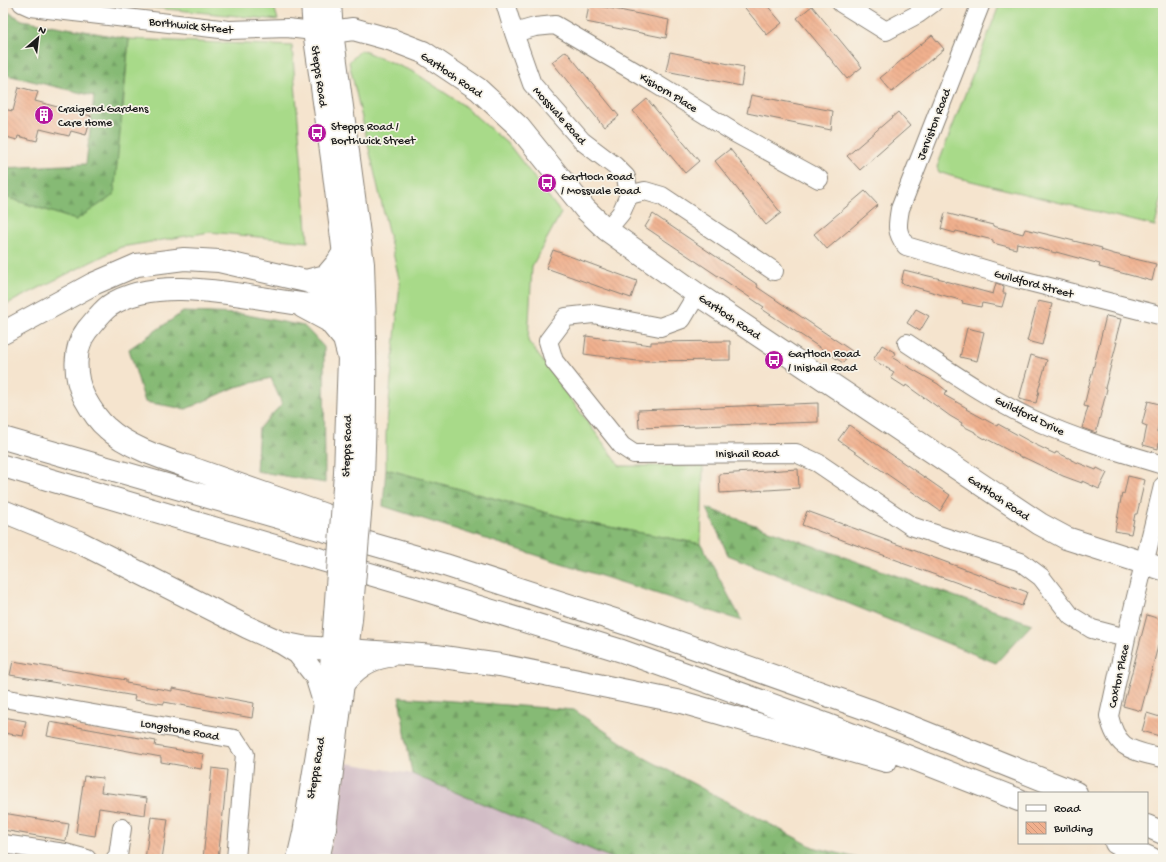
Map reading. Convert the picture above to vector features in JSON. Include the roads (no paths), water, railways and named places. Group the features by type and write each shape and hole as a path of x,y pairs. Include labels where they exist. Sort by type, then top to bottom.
{"main road":[{"path":"312,3 323,32"},
{"path":"323,32 330,3"},
{"name":"Gartloch Road","path":"323,32 353,29 392,40 423,52 478,89 519,127 585,209 607,230 697,294 1040,524 1066,538 1154,566"},
{"name":"Stepps Road","path":"323,32 332,158 344,252 354,302 365,432 354,476"},
{"name":"Stepps Road","path":"318,859 325,828 343,684 340,650 354,476 349,358 354,302 363,264 323,32"},
{"path":"306,281 326,276 344,252"},
{"path":"3,332 93,284 137,265 184,259 219,261 306,281 354,302"},
{"path":"354,302 299,304 197,290 160,289 132,295 109,306 96,318 84,334 76,353 82,393 91,410 107,428 125,441 166,459 328,516 445,565"},
{"path":"299,304 329,322 344,339 349,358"},
{"path":"3,438 445,565 630,626 869,710 1074,792"},
{"path":"3,466 406,585 622,651 825,724 1015,798"},
{"path":"3,511 79,542 247,627 282,643 298,653 316,676 325,705"},
{"path":"282,643 302,647 436,656 500,665 680,702 1015,798"},
{"name":"Stepps Road","path":"298,859 304,833 331,668 340,650"},
{"path":"343,684 352,674 368,661 383,656 401,654"},
{"path":"1148,826 1163,833"},
{"path":"1118,844 1152,859"}],"street":[{"name":"Borthwick Street","path":"22,3 31,7 230,30 287,28 323,32"},
{"name":"Mossvale Road","path":"505,3 532,84 582,141 615,166 626,177 629,195"},
{"path":"841,3 886,31 918,14 933,3"},
{"name":"Jerviston Road","path":"906,246 899,236 898,222 900,209 975,5"},
{"name":"Kishorn Place","path":"514,33 535,27 555,25 656,84 735,133 819,179"},
{"path":"607,230 621,213 629,195 645,191 662,196 774,271"},
{"name":"Guildford Street","path":"906,246 1018,279 1163,316"},
{"name":"Inishail Road","path":"697,294 682,319 660,327 593,314 566,317 548,341 554,361 622,446 634,454 796,453 818,463 911,526 1021,562 1041,576 1071,616 1092,629 1126,638"},
{"name":"Guildford Drive","path":"907,343 983,393 1034,420 1093,444 1163,465"},
{"name":"Coxton Place","path":"1163,486 1154,566 1126,638 1109,716 1112,729 1120,742 1129,749 1163,758"},
{"name":"Longstone Road","path":"3,698 236,739 245,754 236,859"},
{"path":"115,859 118,856 122,828"},
{"path":"3,844 66,853 86,859"}],"place":[{"name":"Craigend Gardens Care Home","path":"44,115"},
{"name":"Stepps Road / Borthwick Street","path":"317,133"},
{"name":"Gartloch Road / Mossvale Road","path":"547,183"},
{"name":"Gartloch Road / Inishail Road","path":"774,360"}]}
